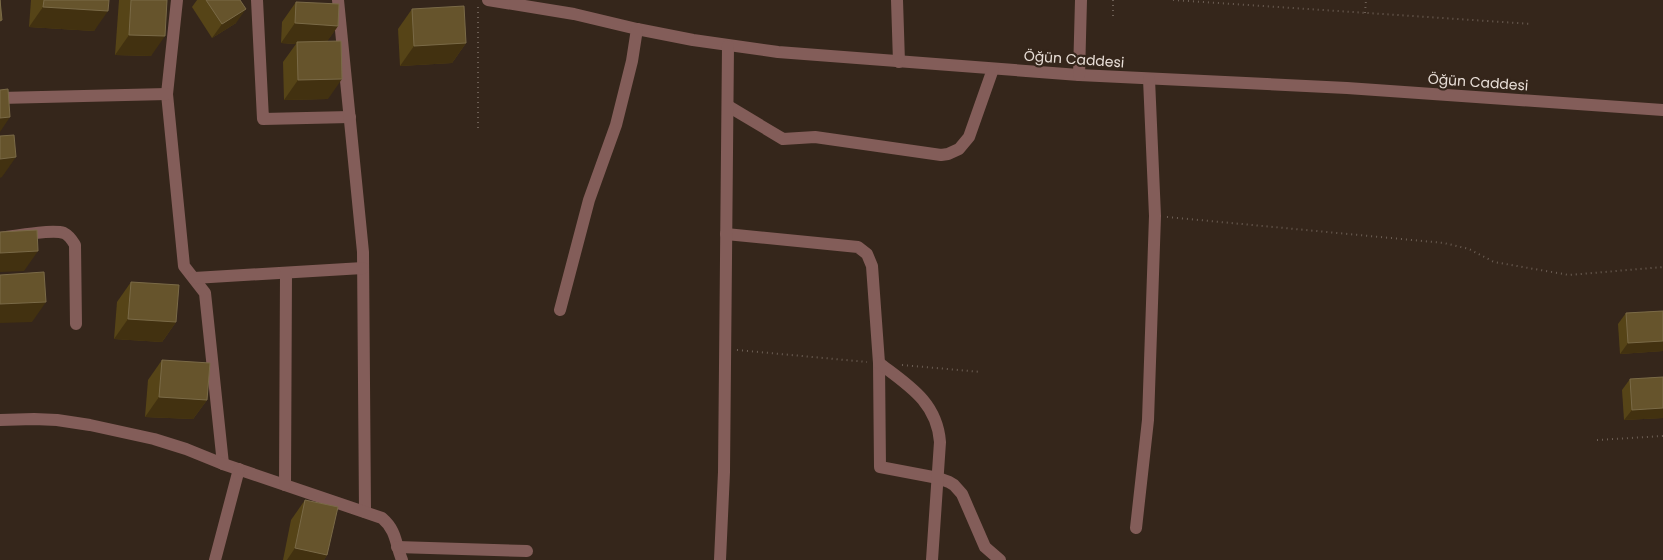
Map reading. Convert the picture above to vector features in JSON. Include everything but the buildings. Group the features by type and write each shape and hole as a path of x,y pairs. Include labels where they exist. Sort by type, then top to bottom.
{"street":[{"path":"177,0 167,94 184,266 205,293 223,464"},
{"path":"257,0 263,119 350,118"},
{"path":"338,0 363,252 365,512"},
{"name":"Öğün Caddesi","path":"488,0 574,14 637,29 728,46 778,52 1079,75 1347,88 1663,110"},
{"path":"897,0 899,62"},
{"path":"1079,75 1081,0"},
{"path":"560,310 589,200 616,125 630,69 637,29"},
{"path":"720,560 724,472 728,46"},
{"path":"728,106 783,138 815,137 941,156 960,148 969,137 993,69"},
{"path":"1136,528 1148,420 1155,216 1149,79"},
{"path":"0,98 167,94"},
{"path":"0,238 58,232 71,238 75,245 76,324"},
{"path":"726,234 858,247 870,258 879,363 880,467 938,478 949,482 958,489 985,547 1000,560"},
{"path":"194,278 363,268"},
{"path":"285,485 286,273"},
{"path":"879,363 911,387 925,401 939,432 940,442 932,560"},
{"path":"0,420 49,419 90,425 186,449 239,470 382,518 388,523 396,536 397,547 402,560"},
{"path":"216,560 239,470"},
{"path":"397,547 527,551"}],"path":[{"path":"478,0 478,132"},
{"path":"1112,16 1113,0"},
{"path":"1173,0 1532,24"},
{"path":"1365,13 1366,0"},
{"path":"1155,216 1444,244 1469,249 1494,262 1569,275 1663,267"},
{"path":"725,349 982,372"},
{"path":"1597,440 1663,436"}]}
